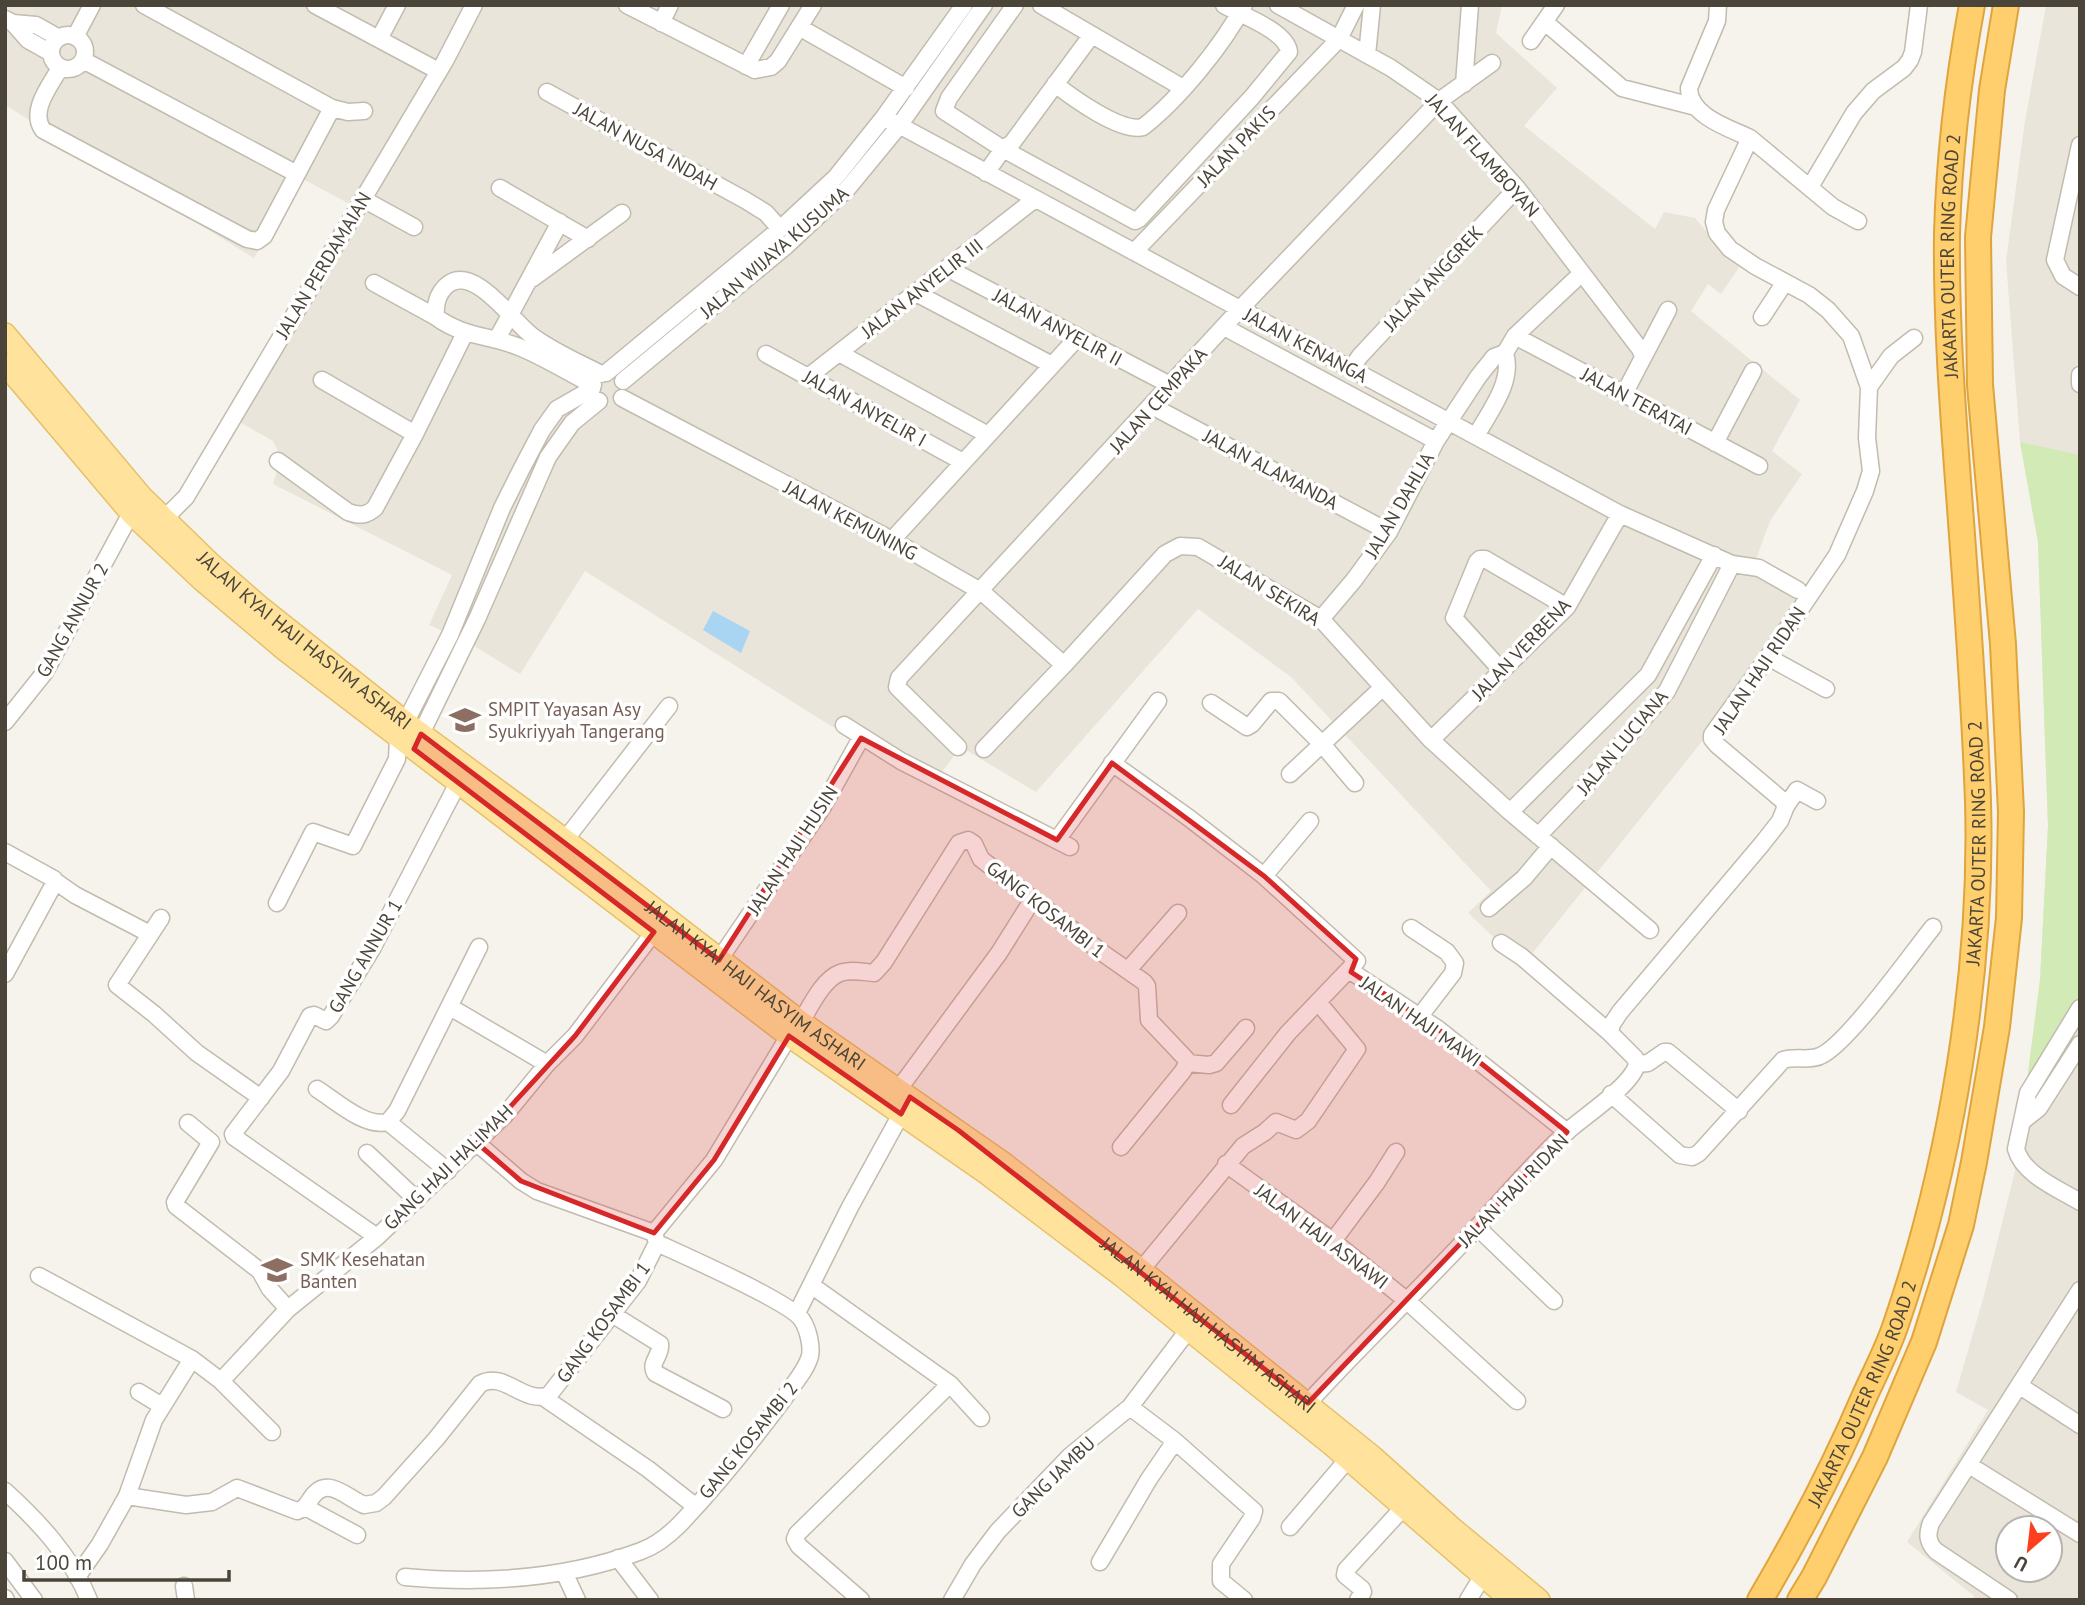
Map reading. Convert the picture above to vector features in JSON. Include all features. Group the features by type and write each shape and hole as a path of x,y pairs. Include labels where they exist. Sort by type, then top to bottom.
{"highway":[{"name":"JAKARTA OUTER RING ROAD 2","path":"1760,1600 1846,1440 1894,1329 1928,1216 1942,1157 1966,1022 1976,912 1978,805 1970,642 1950,374 1947,234 1958,85 1972,5"},
{"name":"JAKARTA OUTER RING ROAD 2","path":"1800,1600 1875,1457 1924,1342 1961,1225 1997,1027 2009,918 2011,812 2003,644 1980,385 1978,237 1992,90 2007,5"}],"main road":[{"name":"JALAN KYAI HAJI HASYIM ASHARI","path":"5,334 15,374 131,513 172,552 244,615 407,740 565,840 719,960 795,1029"},
{"name":"JALAN KYAI HAJI HASYIM ASHARI","path":"15,374 109,459 163,519 458,783 654,932 795,1029 1002,1162 1308,1403 1539,1600"},
{"name":"JALAN KYAI HAJI HASYIM ASHARI","path":"903,1100 986,1172 1189,1329 1348,1459 1511,1600"}],"street":[{"path":"9,21 36,25 67,37 84,47 83,60 74,69 60,68 53,62 51,53 54,42 67,37 92,5"},
{"path":"144,5 332,108 348,112 364,111"},
{"path":"315,5 431,67"},
{"path":"379,39 397,5"},
{"name":"JALAN PERDAMAIAN","path":"163,519 186,497 445,61 474,5"},
{"path":"627,5 755,70 771,67 778,61 813,5"},
{"path":"661,23 670,5"},
{"path":"746,66 780,5"},
{"name":"JALAN WIJAYA KUSUMA","path":"407,740 502,508 542,430 557,409 598,384 775,233 836,177 906,88 964,5"},
{"name":"JALAN WIJAYA KUSUMA","path":"623,381 810,226 848,188 899,125 984,5"},
{"path":"1016,5 944,106 944,111 1135,221 1285,59 1289,48 1270,30 1242,10 1224,5"},
{"path":"1041,5 1183,88"},
{"name":"JALAN FLAMBOYAN","path":"1278,5 1391,68 1439,101 1517,188 1643,356"},
{"name":"JALAN PAKIS","path":"1134,252 1339,39 1356,5"},
{"path":"1367,55 1372,5"},
{"path":"1464,84 1470,5"},
{"path":"1537,41 1556,5"},
{"path":"1696,107 1689,97 1689,88 1717,21 1718,5"},
{"path":"1810,187 1854,113 1873,91 1904,68 1910,60 1919,5"},
{"path":"1055,84 1075,100 1135,129 1151,120 1183,88 1209,58 1242,10"},
{"path":"9,21 28,40 51,53"},
{"path":"1546,23 1622,88 1696,107 1721,124 1750,138 1833,206 1858,221"},
{"path":"799,27 906,88"},
{"path":"990,175 1091,36"},
{"path":"83,60 297,174"},
{"name":"JALAN CEMPAKA","path":"958,747 896,685 900,678 1240,309 1439,101 1492,63"},
{"path":"60,68 37,112 37,122 43,130 247,239 257,241 264,236 332,108"},
{"name":"JALAN NUSA INDAH","path":"547,92 745,200 766,213 775,233"},
{"path":"1252,97 1268,113"},
{"name":"JALAN KENANGA","path":"884,117 1620,514 1732,564 1759,568 1798,590"},
{"name":"JALAN HAJI RIDAN","path":"1750,138 1716,210 1714,222 1717,233 1730,249 1809,295 1828,310 1851,336 1869,387 1867,438 1871,471 1837,555 1712,735 1712,739 1786,806"},
{"path":"2080,145 2075,185 2055,260 2063,276 2080,287"},
{"path":"500,188 588,239"},
{"name":"JALAN ANGGREK","path":"1351,369 1360,356 1517,188"},
{"path":"363,199 414,227"},
{"name":"JALAN ANYELIR III","path":"808,377 1035,200"},
{"path":"529,281 622,213"},
{"path":"496,339 560,222"},
{"name":"JALAN ANYELIR II","path":"947,268 1170,385"},
{"path":"1476,436 1505,378 1508,365 1505,353 1515,335 1582,273"},
{"path":"436,317 435,306 443,289 451,282 460,280 490,294 529,334 598,384 611,404 622,398 625,390 623,381 616,374 598,384"},
{"path":"1762,317 1785,282"},
{"path":"374,283 465,333 496,339 521,348 598,384"},
{"name":"JALAN ANYELIR II","path":"916,293 1052,365"},
{"path":"1623,394 1668,310"},
{"path":"1224,327 1436,440"},
{"path":"278,461 348,512 364,515 375,508 465,333"},
{"name":"JALAN TERATAI","path":"1515,335 1759,466"},
{"path":"892,540 1078,337"},
{"path":"1869,387 1891,356 1914,338"},
{"path":"839,353 988,435"},
{"name":"JALAN DAHLIA","path":"1321,619 1389,532 1448,422 1494,358 1505,353"},
{"name":"JALAN ANYELIR I","path":"766,354 963,462"},
{"path":"1715,443 1754,371"},
{"path":"2080,375 2080,384"},
{"path":"322,380 415,434"},
{"name":"JALAN WIJAYA KUSUMA","path":"407,740 477,619 548,457 598,384"},
{"name":"JALAN KEMUNING","path":"622,398 892,540 982,592 1064,665"},
{"name":"JALAN ALAMANDA","path":"1153,405 1389,532"},
{"name":"GANG ANNUR 2","path":"5,722 45,672 131,513"},
{"name":"JALAN VERBENA","path":"1431,740 1567,607 1620,514"},
{"name":"JALAN SEKIRA","path":"984,749 1166,554 1180,546 1198,547 1321,619 1431,740 1510,812 1650,930"},
{"name":"JALAN LUCIANA","path":"1510,812 1648,675 1714,555"},
{"path":"1502,671 1454,618 1480,559 1485,559 1567,607"},
{"name":"JALAN LUCIANA","path":"1545,841 1582,790 1667,691 1732,564"},
{"path":"460,613 477,619"},
{"path":"1768,657 1826,689"},
{"path":"1648,675 1667,691"},
{"path":"1290,774 1382,688"},
{"path":"1211,703 1247,727 1271,701 1276,700 1322,744 1355,783"},
{"path":"844,726 901,761 1063,843 1112,763 1158,701"},
{"path":"565,840 669,706"},
{"name":"JALAN HAJI HUSIN","path":"719,960 822,808 861,738"},
{"path":"277,903 314,832 353,846 407,740"},
{"path":"1112,763 1264,876 1356,959 1349,970"},
{"name":"GANG ANNUR 1","path":"377,1237 234,1137 235,1129 281,1071 310,1016 314,1015 326,1021 331,1016 373,947 458,783"},
{"path":"1611,1033 1612,1024 1620,1012 1762,845 1780,821 1797,790 1817,801"},
{"path":"1264,876 1310,821"},
{"name":"GANG KOSAMBI 1","path":"305,1507 316,1490 324,1487 332,1488 364,1505 376,1503 436,1439 480,1384 488,1380 496,1380 532,1397 543,1397 554,1390 638,1281 656,1238 714,1160 795,1029 825,986 835,975 852,971 874,973 884,962 960,842 968,840 974,844 981,859 1104,954 1140,978 1147,986 1149,1020 1153,1027 1184,1055 1187,1063"},
{"path":"1489,908 1524,878 1545,841"},
{"path":"5,852 75,895 150,934"},
{"path":"5,974 55,881"},
{"path":"477,1143 521,1181 537,1191 656,1238 797,1313 903,1100 1032,899"},
{"path":"1128,970 1178,913"},
{"path":"161,918 118,986 197,1053 261,1098"},
{"path":"1611,1094 1673,1150 1686,1157 1699,1153 1783,1060 1817,1058 1826,1053 1854,1026 1933,927"},
{"path":"1411,928 1447,952 1455,963 1453,973 1420,1016"},
{"name":"GANG HAJI HALIMAH","path":"221,1381 288,1308 377,1237 505,1115 575,1035 654,932"},
{"path":"1501,943 1522,957 1611,1033 1635,1058 1637,1064 1648,1063 1668,1052 1738,1111"},
{"path":"388,1122 397,1111 480,947"},
{"name":"JALAN HAJI MAWI","path":"1231,1105 1288,1033 1349,970 1420,1016 1567,1132"},
{"path":"1141,1270 1243,1146 1265,1132 1273,1123 1279,1122 1296,1130 1303,1126 1357,1049 1318,1002"},
{"path":"450,1007 547,1064"},
{"path":"2080,1008 2028,1093 2016,1149 2023,1164 2080,1202"},
{"path":"1121,1147 1187,1063 1216,1063 1246,1028"},
{"path":"2024,1120 2039,1108 2080,1044"},
{"name":"JALAN HAJI RIDAN","path":"1308,1403 1529,1170 1630,1076 1637,1064"},
{"path":"317,1089 366,1119 376,1123 388,1122 448,1171"},
{"path":"188,1123 211,1142 175,1202 176,1206 260,1271 270,1289 288,1308"},
{"path":"1333,1241 1396,1152"},
{"path":"367,1153 417,1200"},
{"name":"JALAN HAJI ASNAWI","path":"1226,1164 1333,1241 1406,1300 1517,1401"},
{"path":"1477,1227 1555,1301"},
{"path":"39,1276 192,1359 221,1381 272,1432"},
{"path":"811,1285 950,1384 981,1418"},
{"path":"2009,1600 1936,1551 1928,1540 1927,1533 2080,1290"},
{"path":"2066,1312 2080,1321"},
{"name":"GANG KOSAMBI 2","path":"405,1577 485,1578 564,1572 644,1550 661,1540 679,1525 766,1422 803,1371 811,1350 807,1331 797,1313"},
{"path":"612,1314 660,1344 661,1350 653,1364 655,1373 723,1409"},
{"name":"GANG JAMBU","path":"952,1600 973,1564 998,1531 1070,1456 1130,1407 1189,1329"},
{"path":"77,1577 100,1544 127,1496 153,1420 192,1359"},
{"path":"861,1600 799,1546 795,1539 797,1534 950,1384"},
{"path":"2020,1385 2080,1425"},
{"path":"139,1392 162,1406"},
{"path":"543,1397 648,1469 695,1506"},
{"path":"1130,1407 1174,1441 1254,1511 1221,1564 1221,1581 1244,1600"},
{"path":"1100,1562 1174,1441"},
{"path":"1290,1527 1348,1459"},
{"path":"1969,1465 2080,1534"},
{"path":"127,1496 186,1505 212,1502 237,1488 261,1495 292,1510 305,1507 357,1535"},
{"path":"5,1490 54,1542 77,1577 82,1598"},
{"path":"1357,1600 1363,1592 1362,1589 1345,1575 1346,1570 1403,1508"},
{"path":"618,1558 650,1600"},
{"path":"5,1561 34,1600"},
{"path":"564,1572 576,1600"},
{"path":"1468,1600 1482,1577"}],"highlighted area":[{"path":"421,734 719,960 861,738 1057,840 1112,763 1264,876 1356,959 1351,972 1438,1029 1567,1132 1308,1403 958,1130 910,1097 901,1114 789,1036 714,1160 654,1233 521,1181 477,1143 575,1036 654,932 414,749"}],"shaded area":[{"path":"5,5 1502,5 1496,33 1557,88 1524,126 1655,229 1664,212 1695,218 1717,244 1742,263 1721,294 1708,284 1691,311 1800,400 1772,451 1802,474 1770,521 1755,562 1806,597 1712,729 1523,965 1468,913 1491,891 1291,677 1198,609 1036,792 961,747 937,778 831,726 585,571 520,674 471,644 429,625 452,575 273,484 281,457 273,441 236,420 357,208 301,178 254,258 5,105"},
{"path":"2046,5 2080,5 2080,1600 1973,1600 1974,1596 1907,1542 1988,1410 1956,1392 1983,1299 2017,1163 2040,980 2048,826 2038,542 2020,442 2006,261 2025,121"}],"green space":[{"path":"2020,442 2080,455 2080,1001 2026,1087 2040,980 2048,826 2038,542"}],"water":[{"path":"713,611 750,631 741,653 703,630"}],"place":[{"name":"SMPIT Yayasan Asy Syukriyyah Tangerang","path":"465,720"},
{"name":"SMK Kesehatan Banten","path":"277,1270"}]}
